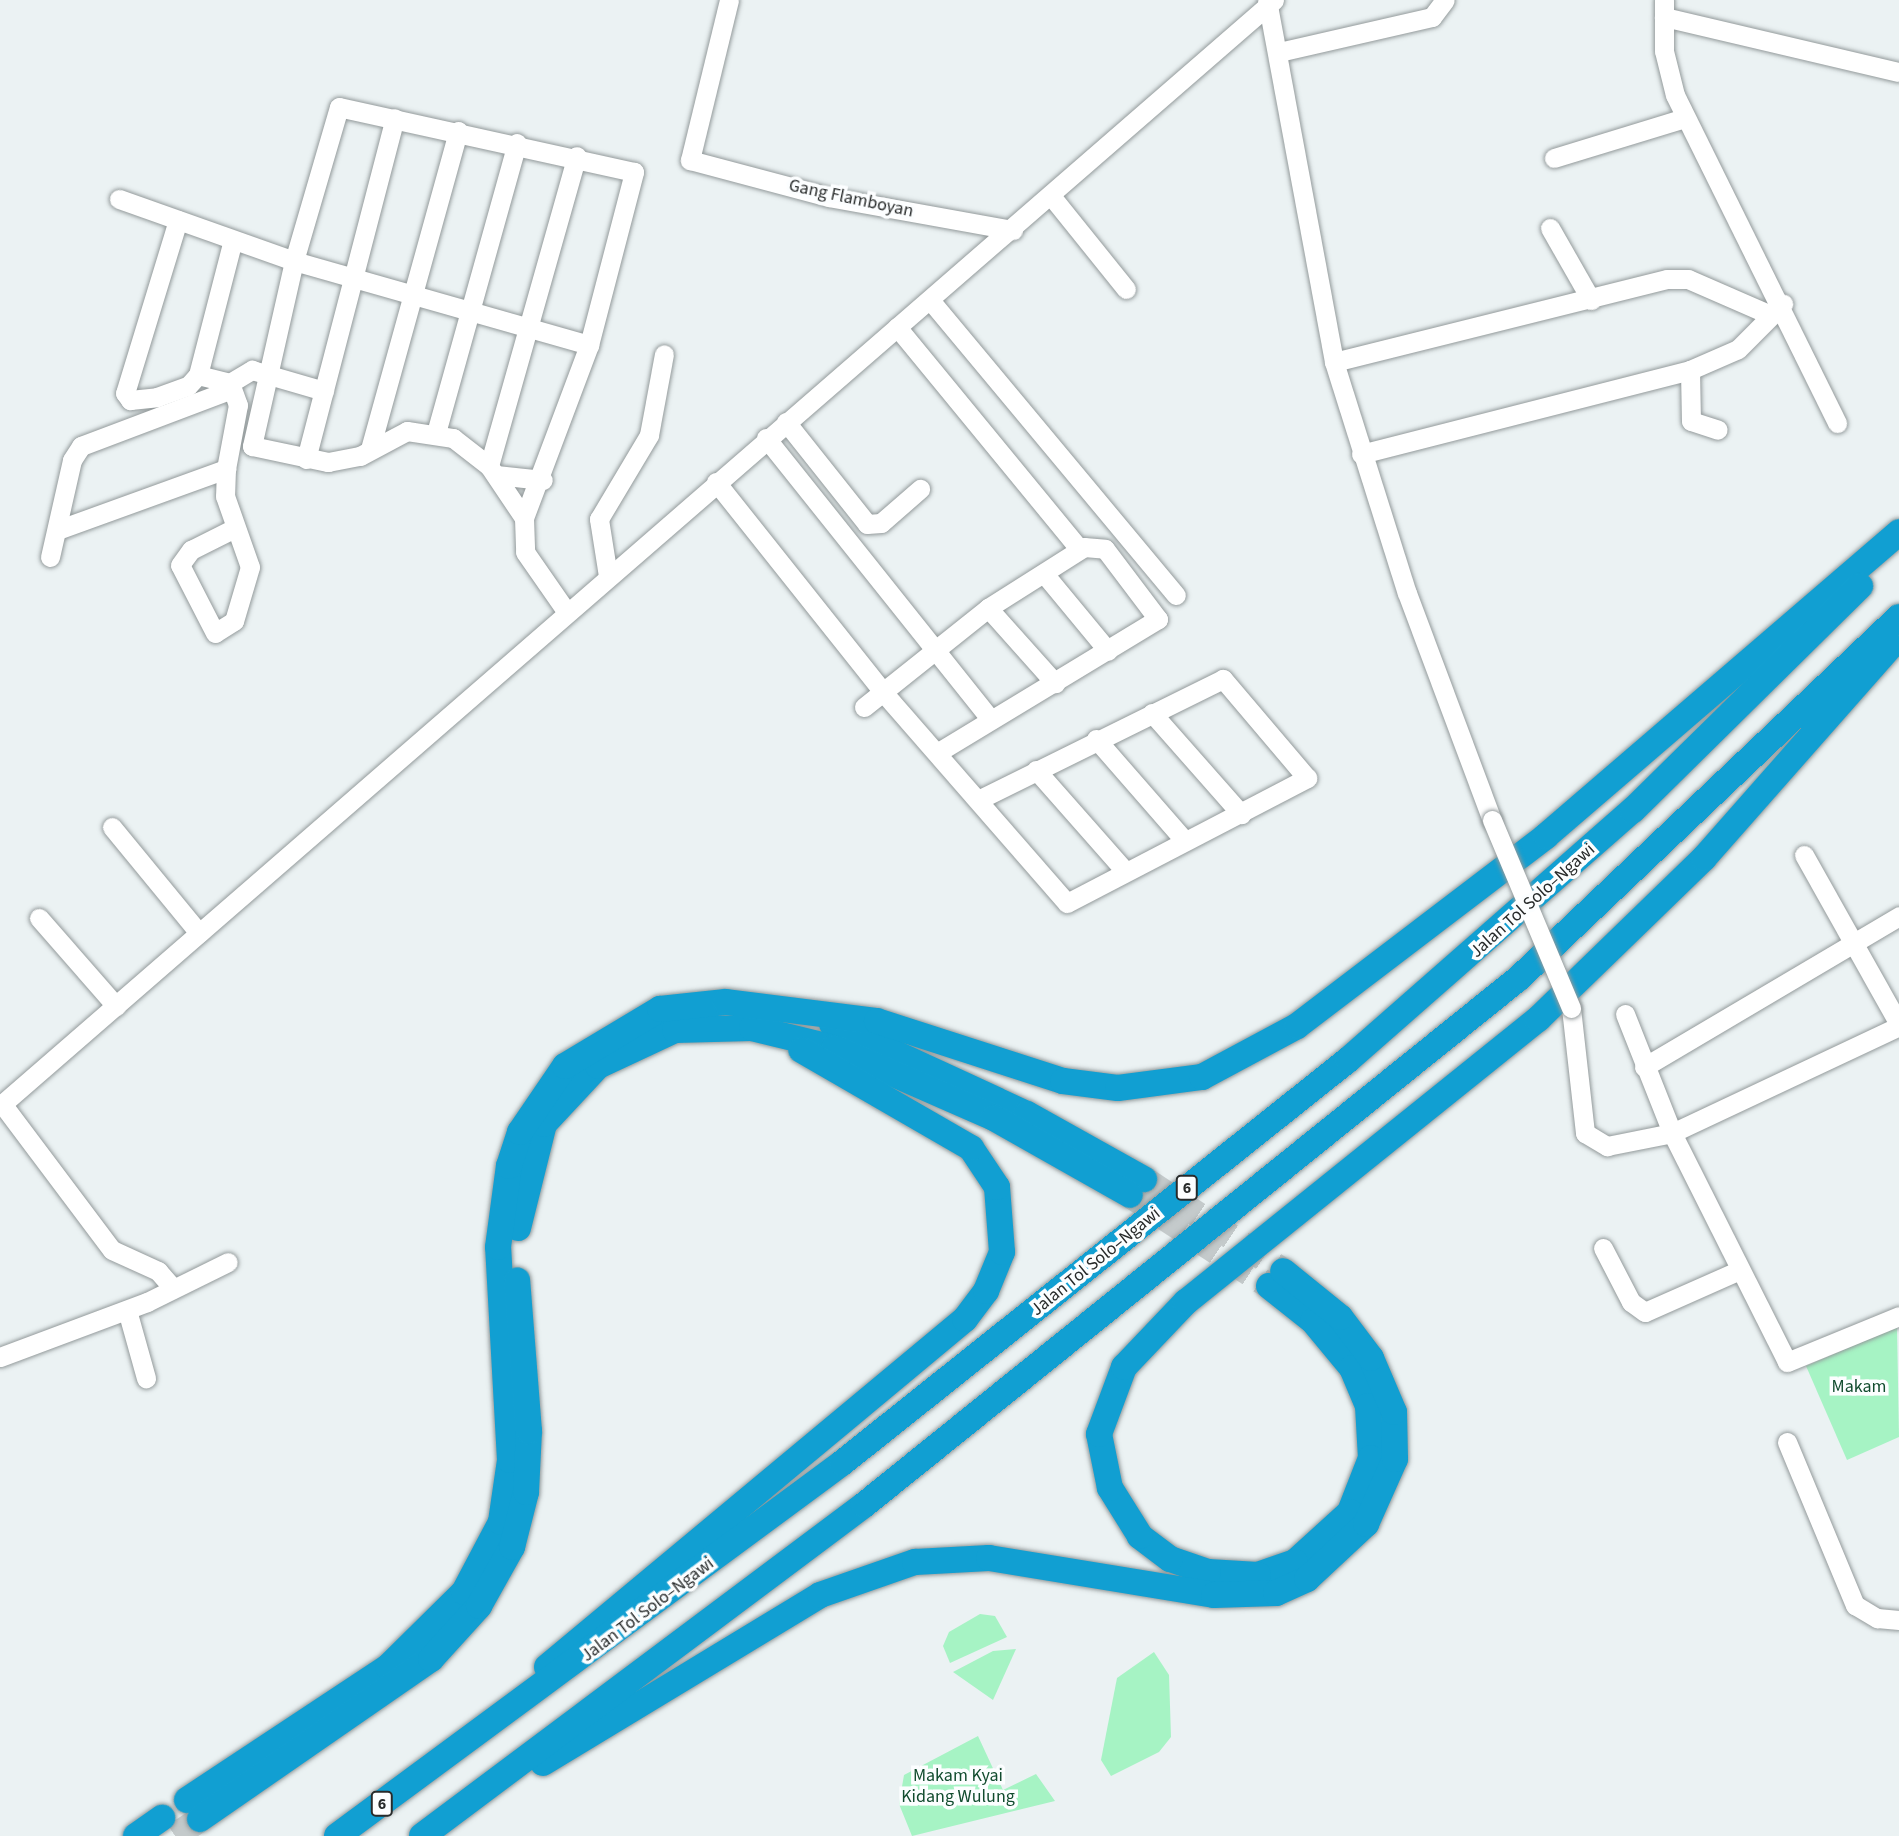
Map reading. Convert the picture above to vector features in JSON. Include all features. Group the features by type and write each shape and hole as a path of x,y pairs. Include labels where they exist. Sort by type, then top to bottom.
{"highway":[{"path":"805,1012 1027,1114 1137,1187 994,1118 834,1048 752,1028 676,1030 629,1047 577,1083 544,1124 521,1203 515,1253 529,1431 526,1492 512,1546 479,1606 430,1659 194,1809 388,1667 464,1592 501,1522 509,1460 498,1247 509,1166 543,1091 610,1034 660,1009 726,1002 877,1021 1063,1080 1118,1088 1202,1077 1297,1027 1546,836 1899,532"},
{"name":"Jalan Tol Solo–Ngawi","path":"337,1836 842,1463 1348,1060 1633,810 1899,546"},
{"path":"422,1836 864,1505 1519,978 1899,617"},
{"path":"476,1798 591,1738 820,1595 915,1562 989,1558 1214,1595 1276,1593 1307,1579 1366,1524 1395,1459 1394,1412 1371,1358 1340,1317 1276,1279 1352,1368 1368,1406 1371,1458 1350,1512 1295,1562 1258,1574 1208,1572 1170,1559 1140,1536 1110,1488 1099,1434 1124,1367 1186,1302 1538,1019 1704,858 1899,637"},
{"path":"427,1772 656,1570 951,1331 986,1291 1002,1252 1005,1224 998,1187 971,1148 776,1035"},
{"path":"136,1836 162,1818"}],"street":[{"name":"Gang Flamboyan","path":"729,0 690,160 829,198 1013,230"},
{"path":"1279,52 1432,17 1445,0"},
{"path":"1270,2 1334,362 1361,454 1492,820 1571,1008 1585,1133 1607,1146 1672,1133 1899,1025 1804,855"},
{"path":"170,1285 158,1271 112,1250 1,1106 566,611 1052,197 1270,2"},
{"path":"1837,424 1776,309 1685,117 1667,72 1664,9 1899,72"},
{"path":"524,518 492,470 467,446 436,433 407,431 340,461 306,459 252,446 265,375 334,111 346,107 577,156 634,172 589,345 542,480 524,518 525,552 566,611"},
{"path":"1554,158 1685,117"},
{"path":"306,459 395,118"},
{"path":"370,449 458,131"},
{"path":"436,433 473,309 517,143"},
{"path":"492,470 577,156"},
{"path":"1052,197 1126,289"},
{"path":"119,199 294,261 414,292 589,345"},
{"path":"178,220 127,398 157,397 188,386 198,375 233,240"},
{"path":"1550,228 1591,300"},
{"path":"1334,362 1688,278 1776,309"},
{"path":"930,300 1176,595"},
{"path":"1361,454 1690,370 1738,349 1776,309"},
{"path":"897,327 1075,544"},
{"path":"608,576 599,519 649,435 664,355"},
{"path":"1690,370 1691,421 1718,430"},
{"path":"50,556 60,529 72,460 81,446 231,386 243,372 265,375 324,391"},
{"path":"198,375 231,386"},
{"path":"231,386 238,404 226,469 235,528 250,567 249,581 234,621 215,632 180,565 191,550 235,528"},
{"path":"786,422 867,524 881,523 920,489"},
{"path":"766,439 990,719"},
{"path":"60,529 226,469"},
{"path":"492,470 542,480"},
{"path":"716,482 882,691 940,751 980,799 1067,903 1307,779 1226,681 1096,739 980,799"},
{"path":"864,707 988,608 1046,576 1084,547 1097,546 1145,596 1158,619 940,751"},
{"path":"1046,576 1108,651"},
{"path":"988,608 1055,683"},
{"path":"1152,713 1241,814"},
{"path":"1096,739 1185,841"},
{"path":"1036,770 1125,871"},
{"path":"112,827 199,933"},
{"path":"1644,1067 1852,941 1899,916"},
{"path":"39,918 116,1006"},
{"path":"1625,1014 1672,1133 1787,1362 1899,1316"},
{"path":"1603,1248 1631,1302 1645,1312 1740,1270"},
{"path":"0,1357 128,1310 170,1285 228,1262"},
{"path":"128,1310 146,1378"},
{"path":"1787,1442 1855,1605 1877,1618 1899,1620"}],"green space":[{"name":"Makam","path":"1897,1327 1899,1437 1847,1460 1806,1366"},
{"path":"980,1614 995,1616 1007,1637 950,1663 943,1646 949,1632"},
{"path":"1016,1649 993,1700 953,1672 993,1651"},
{"path":"1154,1652 1169,1675 1171,1737 1159,1752 1111,1776 1101,1760 1117,1678"},
{"name":"Makam Kyai Kidang Wulung","path":"978,1736 1003,1790 1036,1774 1055,1801 912,1836 899,1804 904,1775"}],"tunnel":[{"path":"1144,1179 1283,1271"},
{"path":"1130,1195 1269,1286"},
{"path":"175,1836 200,1819"}]}
